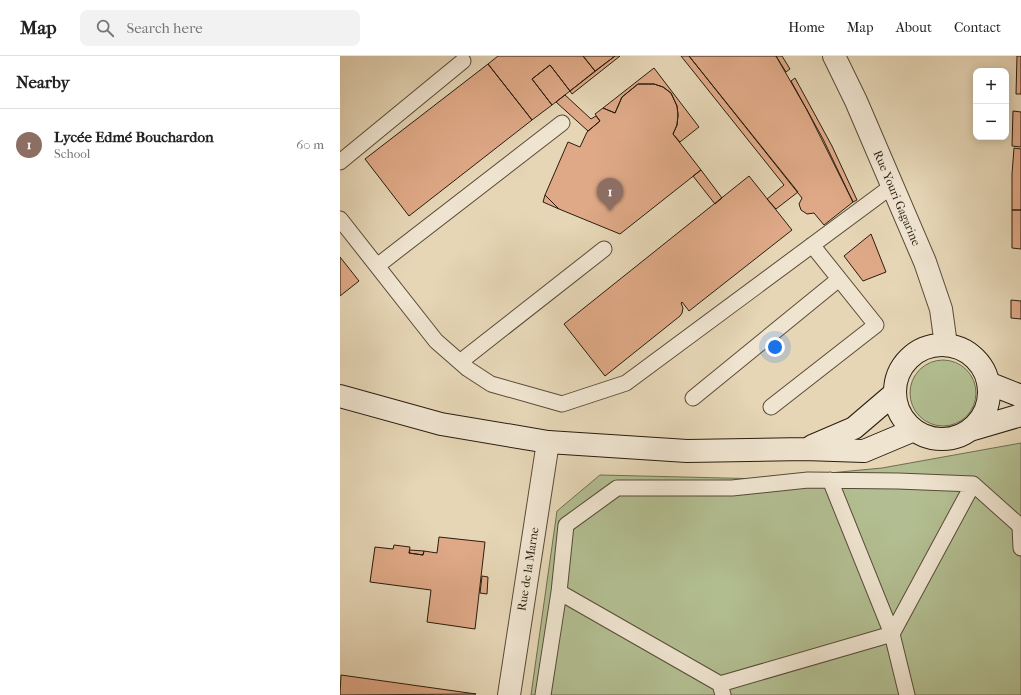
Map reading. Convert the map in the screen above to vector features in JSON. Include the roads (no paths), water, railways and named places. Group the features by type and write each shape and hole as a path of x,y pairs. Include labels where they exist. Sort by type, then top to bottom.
{"street":[{"name":"Rue Youri Gagarine","path":"837,57 925,262 941,309 946,345"},
{"path":"970,430 986,409 989,396 988,383 983,368 973,356 961,349 946,345 933,346 920,350 901,368 896,380 895,393 896,404 900,414 906,423 914,430 928,436 942,439 957,436 970,430 1021,415"},
{"path":"988,383 1021,396"},
{"path":"805,449 854,428 895,393"},
{"path":"340,396 441,424 548,442 687,451 805,449 864,451 914,430"},
{"name":"Rue de la Marne","path":"509,695 548,442"}],"lane":[{"path":"340,162 464,61"},
{"path":"377,266 562,123"},
{"path":"340,219 436,342 468,369 491,384 562,404 626,383 892,186"},
{"path":"771,407 876,325 812,245"},
{"path":"460,362 604,249"},
{"path":"693,398 839,280"},
{"path":"543,695 559,592 566,525 617,488 732,488 808,480 973,484 1020,526 1021,548"},
{"path":"830,480 892,634 907,695"},
{"path":"559,592 722,690 892,634 973,484"}],"place":[{"name":"Lycée Edmé Bouchardon","path":"610,211"}]}
